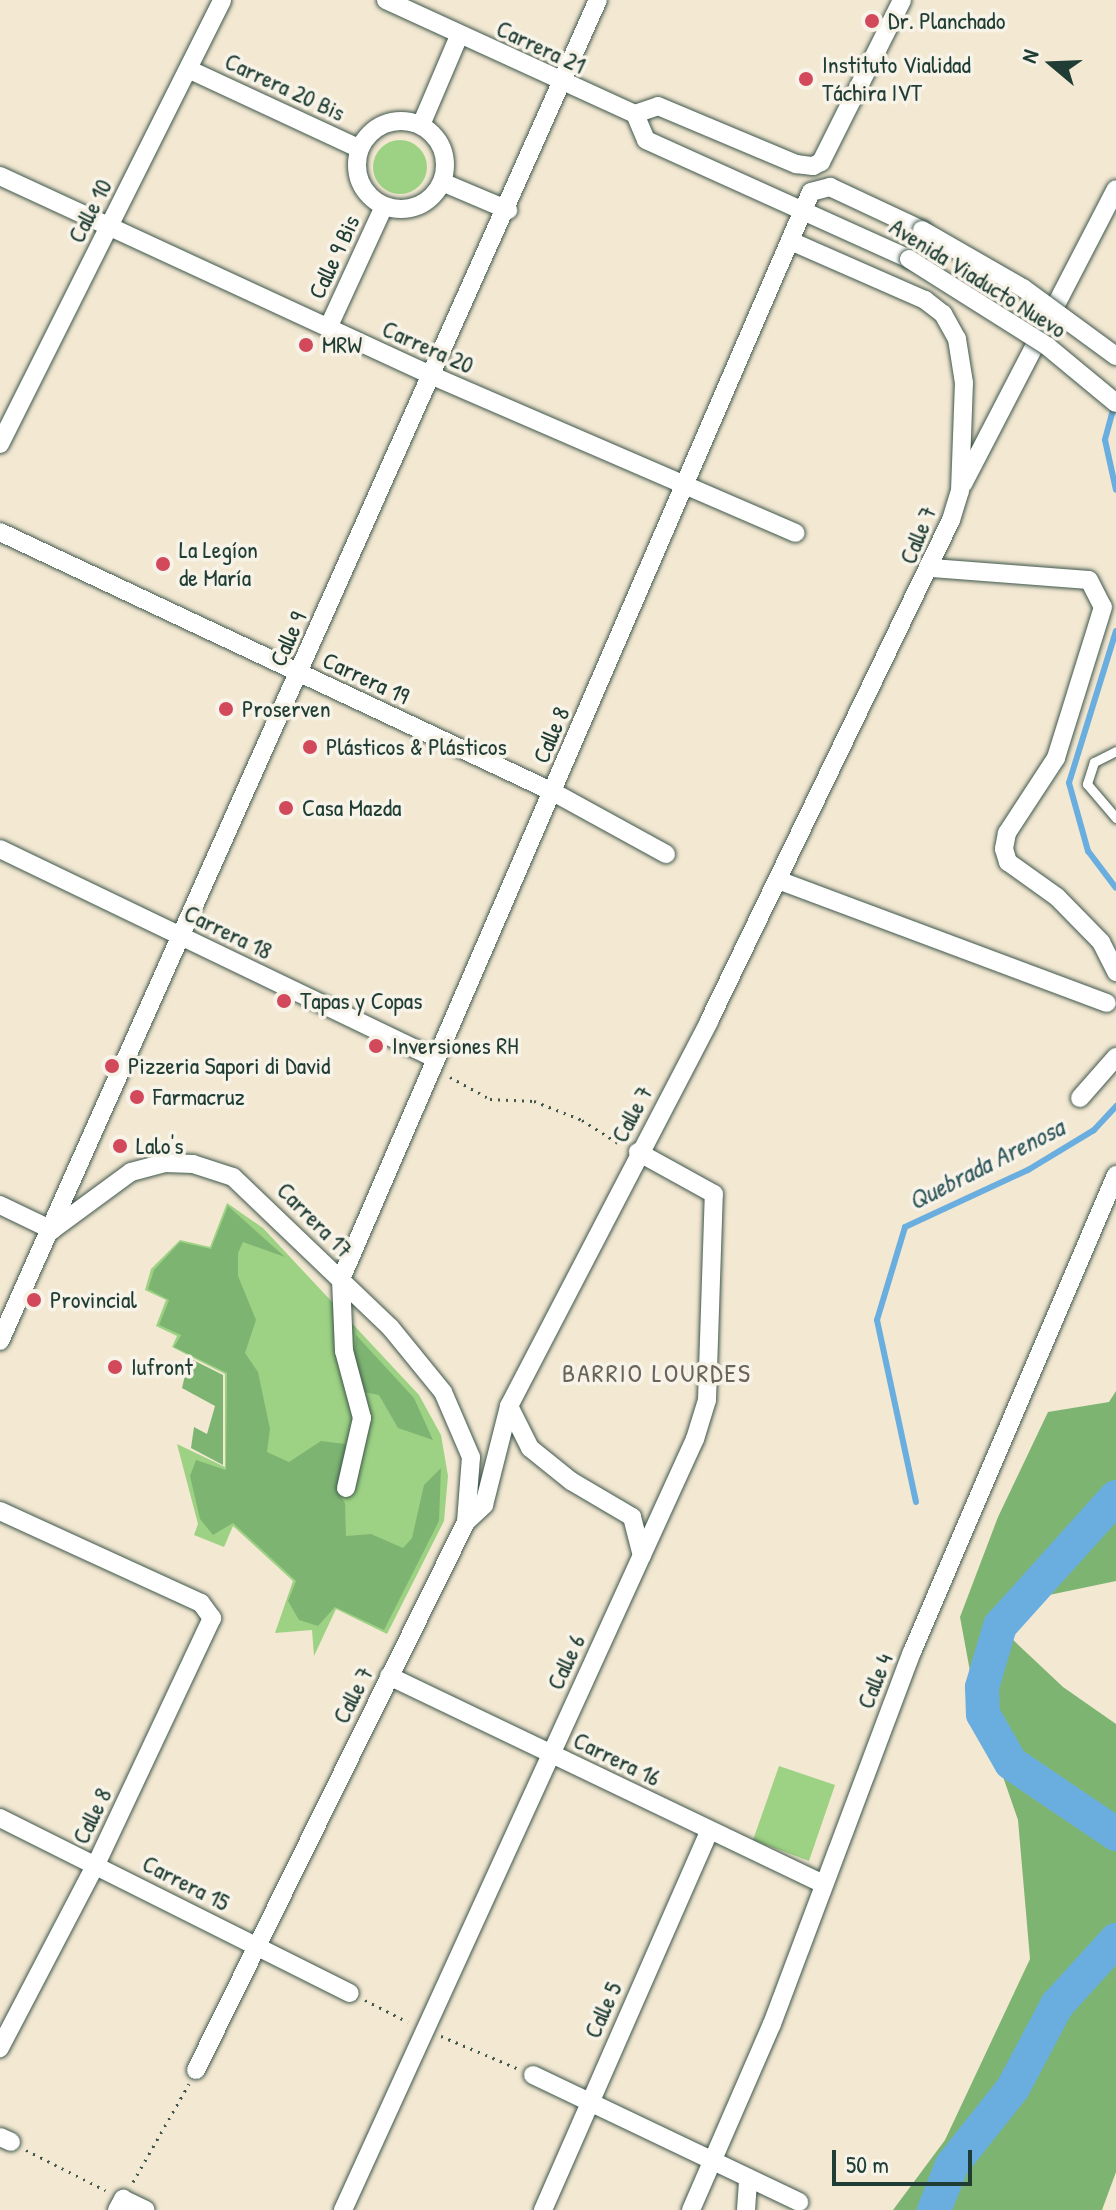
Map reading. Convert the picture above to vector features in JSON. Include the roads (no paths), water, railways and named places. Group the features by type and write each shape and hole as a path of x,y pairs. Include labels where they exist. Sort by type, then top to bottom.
{"street":[{"name":"Calle 10","path":"0,444 190,70 222,0"},
{"name":"Carrera 21","path":"386,0 561,84 635,114 658,106 796,164 821,162"},
{"name":"Calle 9","path":"0,1341 508,210 598,0"},
{"path":"635,114 646,140 805,210 811,192 830,187 821,162 902,0"},
{"path":"421,125 459,36"},
{"name":"Carrera 20 Bis","path":"190,70 360,149"},
{"path":"393,122 421,125 432,133 444,156 442,182 418,206 384,206 361,182 360,149 368,136 393,122"},
{"name":"Carrera 20","path":"0,176 433,376 796,533"},
{"path":"442,182 508,210"},
{"name":"Avenida Viaducto Nuevo","path":"830,187 922,230 1023,288 1116,356"},
{"path":"960,491 1116,189"},
{"name":"Calle 9 Bis","path":"328,328 384,206"},
{"name":"Calle 8","path":"341,1279 805,210"},
{"name":"Avenida Viaducto Nuevo","path":"805,210 909,259 1047,346 1116,403"},
{"name":"Calle 7","path":"196,2070 254,1945 466,1522 484,1505 509,1406 778,880 932,568 960,491 964,383 957,339 943,314 925,300 793,242"},
{"name":"Carrera 19","path":"0,532 553,792 666,854"},
{"path":"932,568 1089,580 1103,607 1056,758 1007,833 1004,849 1008,862 1057,897 1101,942 1116,972"},
{"name":"Carrera 18","path":"0,849 435,1058"},
{"path":"778,880 1107,1003"},
{"path":"1080,1098 1116,1057"},
{"name":"Calle 6","path":"343,2210 695,1439 707,1400 714,1194 638,1152"},
{"name":"Carrera 17","path":"52,1230 131,1172 165,1163 193,1164 224,1173 254,1193 390,1327 454,1412 471,1457 466,1522"},
{"name":"Calle 4","path":"691,2210 772,2024 912,1652 1116,1175"},
{"path":"0,1205 52,1230"},
{"path":"341,1279 344,1351 362,1426 346,1488"},
{"path":"509,1406 530,1448 571,1481 632,1517 642,1556"},
{"name":"Calle 8","path":"0,1511 201,1603 212,1618 208,1634 96,1864 0,2048"},
{"name":"Carrera 16","path":"389,1676 823,1884"},
{"name":"Carrera 15","path":"0,1818 350,1993"},
{"name":"Calle 5","path":"543,2210 709,1831"},
{"path":"533,2075 587,2104 799,2202"},
{"path":"746,2210 748,2178"},
{"path":"120,2204 146,2210"}],"lane":[{"path":"1116,751 1094,762 1087,784 1116,818"}],"waterway":[{"name":"Quebrada Arenosa","path":"1114,406 1105,440 1116,490"},
{"name":"Quebrada Arenosa","path":"1116,631 1069,783 1088,851 1116,888"},
{"name":"Quebrada Arenosa","path":"916,1502 877,1320 905,1227 1028,1170 1094,1130 1116,1106"},
{"path":"1116,1497 1000,1626 982,1687 983,1714 1011,1763 1116,1834"},
{"path":"934,2210 952,2165 1013,2088 1057,2005 1116,1940"}],"place":[{"name":"Dr. Planchado","path":"872,21"},
{"name":"Instituto Vialidad Táchira IVT","path":"806,79"},
{"name":"MRW","path":"306,345"},
{"name":"La Legíon de María","path":"163,564"},
{"name":"Proserven","path":"226,709"},
{"name":"Plásticos & Plásticos","path":"310,747"},
{"name":"Casa Mazda","path":"286,808"},
{"name":"Tapas y Copas","path":"284,1001"},
{"name":"Inversiones RH","path":"376,1046"},
{"name":"Pizzeria Sapori di David","path":"112,1066"},
{"name":"Farmacruz","path":"137,1097"},
{"name":"Lalo's","path":"120,1146"},
{"name":"Provincial","path":"34,1300"},
{"name":"Iufront","path":"115,1367"}],"district":[{"name":"BARRIO LOURDES","path":"657,1373"}]}
